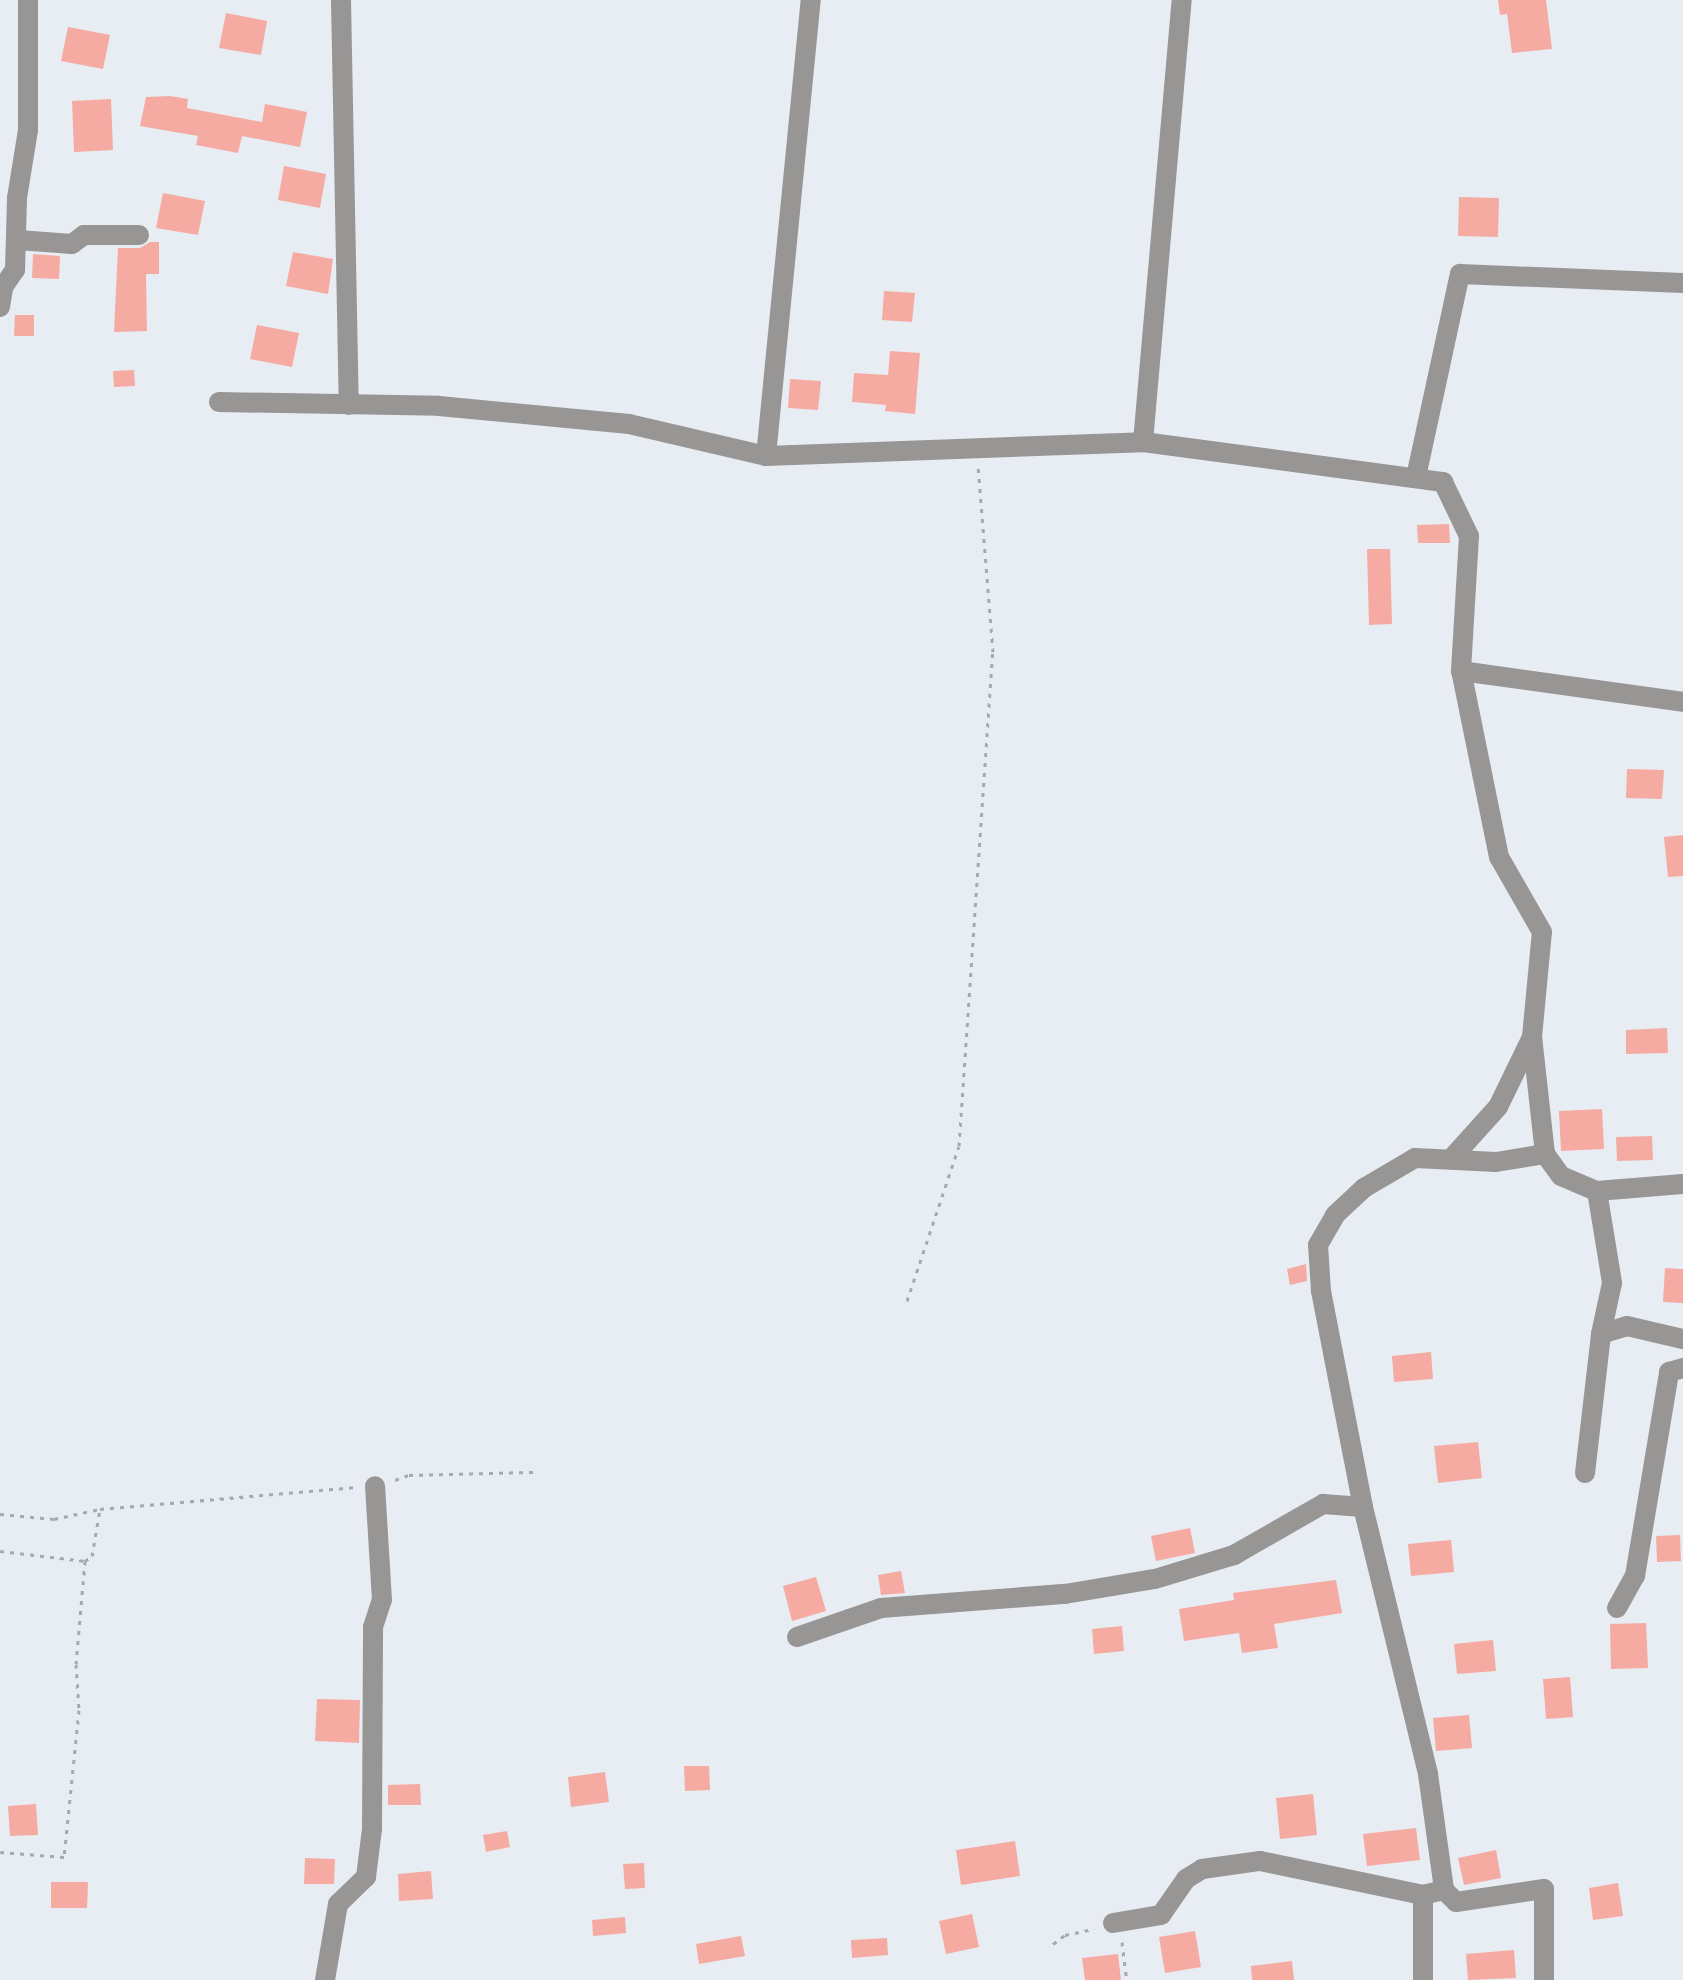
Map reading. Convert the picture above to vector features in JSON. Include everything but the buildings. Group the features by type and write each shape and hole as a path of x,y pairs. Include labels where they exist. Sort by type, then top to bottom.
{"street":[{"path":"0,307 3,287 15,270 18,240 17,198 28,130 28,0"},
{"path":"341,0 349,405"},
{"path":"766,456 811,0"},
{"path":"1143,442 1182,0"},
{"path":"18,240 72,244 84,235 139,235"},
{"path":"1416,477 1460,274 1683,283"},
{"path":"219,402 439,406 629,424 766,456 1143,442 1443,482 1469,536 1461,671 1499,857 1542,932 1532,1037 1545,1154 1561,1176 1597,1191 1683,1184"},
{"path":"1461,671 1683,702"},
{"path":"1451,1159 1498,1107 1532,1037"},
{"path":"1544,1980 1544,1889 1456,1902 1444,1890 1428,1774 1363,1507 1321,1291 1318,1245 1335,1215 1364,1188 1415,1158 1496,1162 1545,1154"},
{"path":"1585,1473 1601,1334 1612,1283 1597,1191"},
{"path":"1601,1334 1627,1326 1683,1339"},
{"path":"1617,1608 1635,1576 1669,1372 1683,1368"},
{"path":"325,1980 338,1904 366,1877 372,1829 373,1627 382,1600 375,1486"},
{"path":"797,1637 881,1608 1065,1594 1155,1579 1234,1555 1323,1504 1363,1507"},
{"path":"1116,1922 1161,1915 1186,1879 1202,1869 1260,1861 1423,1895 1444,1890"},
{"path":"1423,1895 1423,1980"}],"path":[{"path":"907,1301 959,1146 993,652 976,447"},
{"path":"0,1514 54,1519 100,1509 375,1486 409,1475 534,1472"},
{"path":"0,1551 85,1561 92,1556 100,1509"},
{"path":"0,1852 64,1857 79,1710 76,1664 85,1561"},
{"path":"1053,1944 1065,1935 1116,1922 1127,1980"}]}
